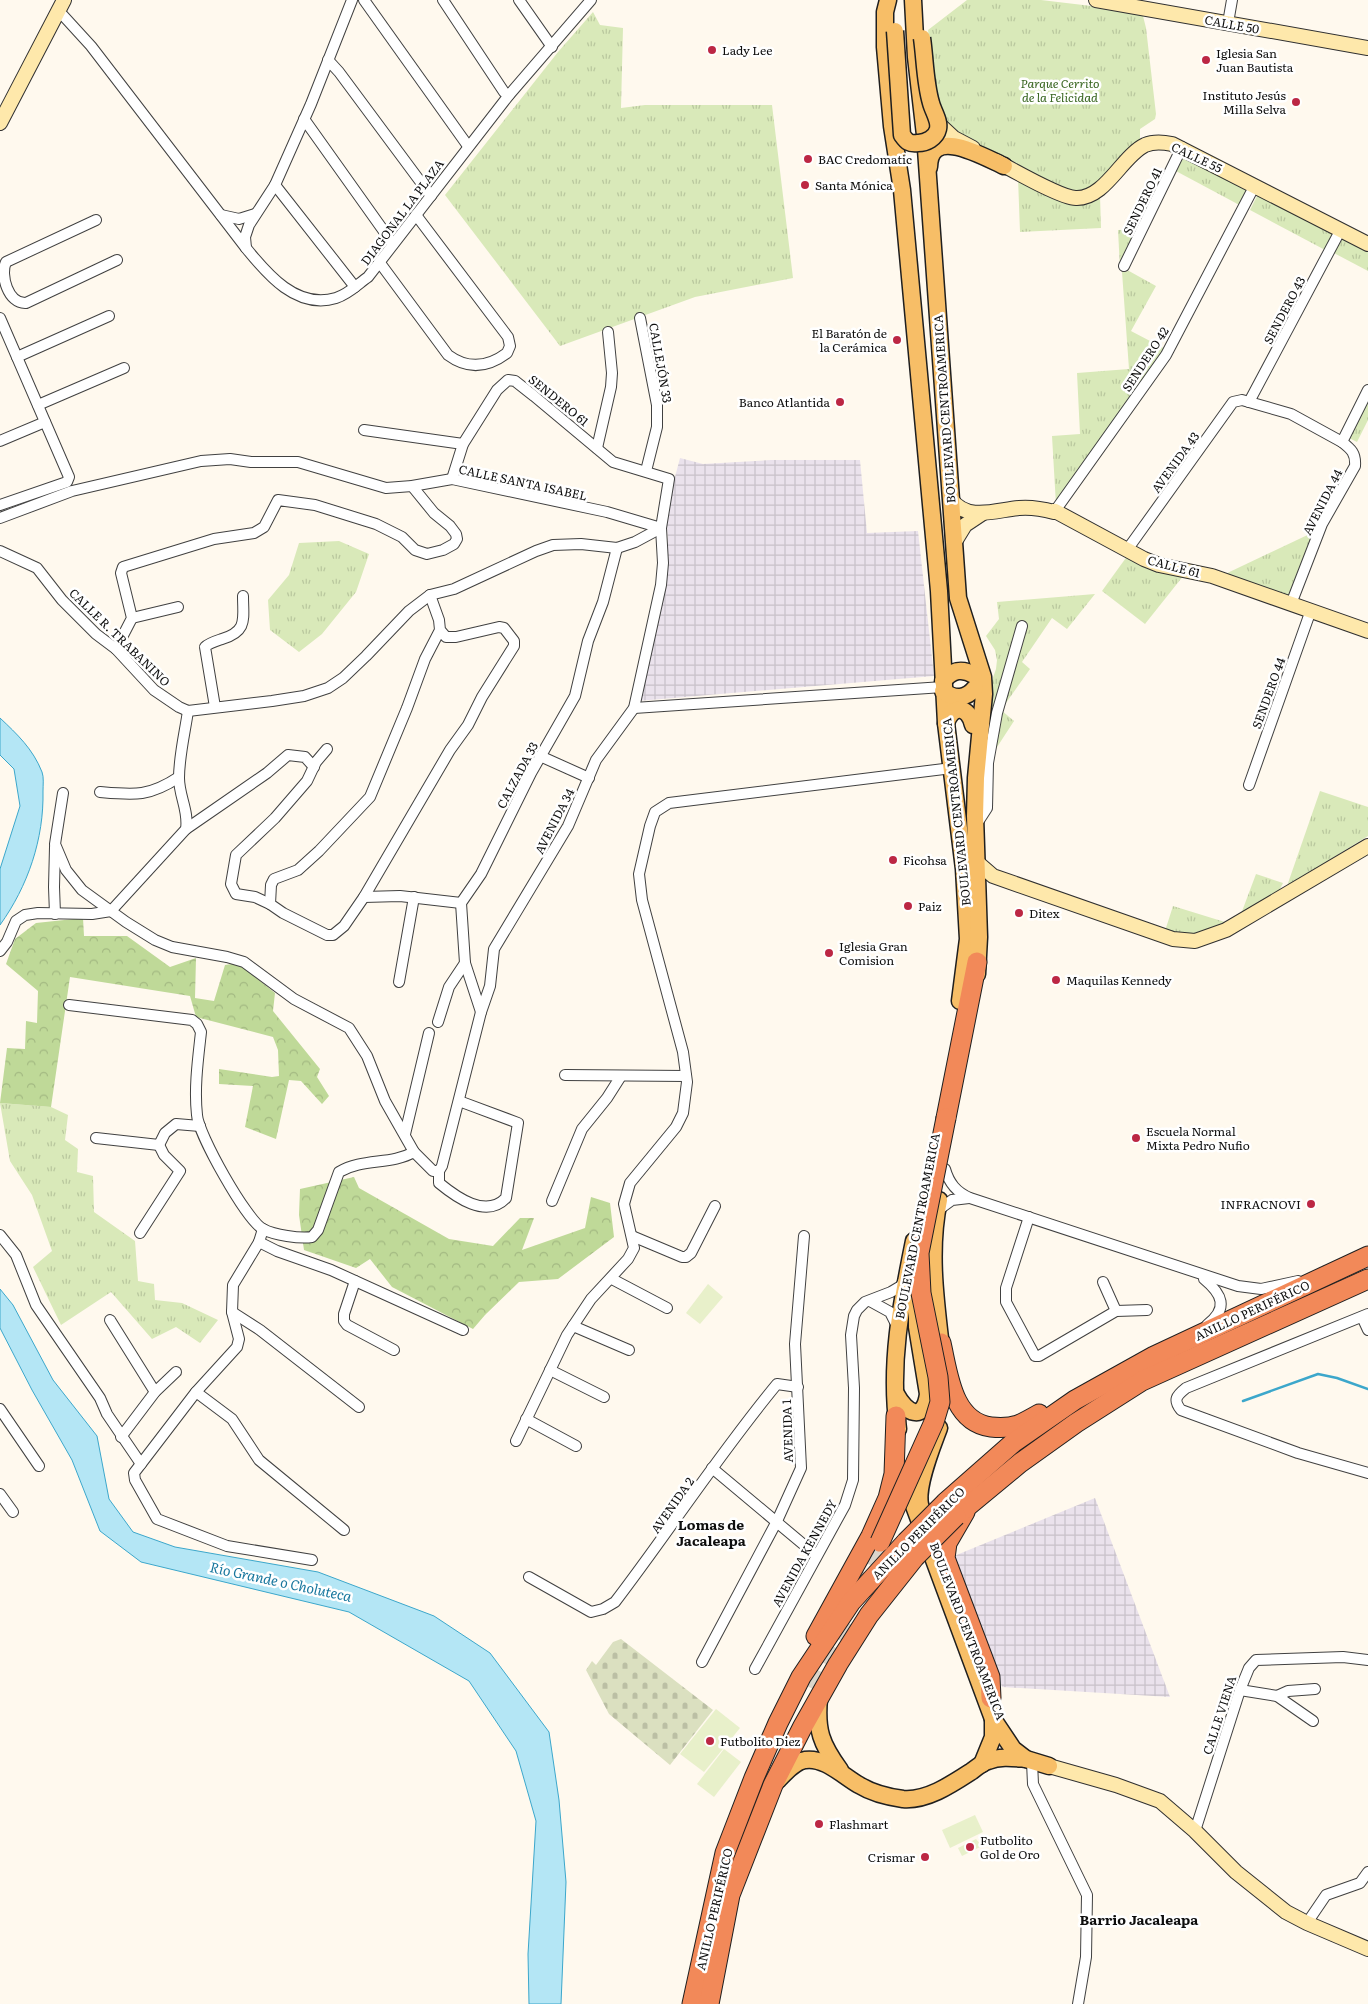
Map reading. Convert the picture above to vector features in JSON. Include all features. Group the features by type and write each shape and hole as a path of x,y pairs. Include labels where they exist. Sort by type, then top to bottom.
{"highway":[{"path":"880,1542 934,1422 940,1402 938,1377 921,1293 919,1254 977,962"},
{"name":"ANILLO PERIFÉRICO","path":"709,2004 730,1895 810,1687 851,1602 957,1507 1013,1443 1075,1400 1154,1356 1368,1256"},
{"name":"ANILLO PERIFÉRICO","path":"957,1507 1076,1423 1142,1381 1368,1279"},
{"path":"941,1343 951,1385 958,1403 965,1415 976,1423 988,1427 1002,1428 1018,1425 1075,1400"},
{"path":"730,1895 746,1823 762,1782 810,1687 808,1654 818,1632 871,1536 888,1498 894,1474 896,1416"},
{"path":"957,1507 945,1558 990,1677 991,1698"},
{"name":"ANILLO PERIFÉRICO","path":"692,2004 725,1853 778,1723 869,1615 911,1550"},
{"path":"714,1982 716,2004"}],"main road":[{"path":"889,0 895,31 902,135 907,142 912,144 922,143 935,131 922,38 914,0"},
{"name":"BOULEVARD CENTROAMERICA","path":"889,0 885,12 892,126 902,196 939,591 943,686 964,869 968,939 964,984 898,1326 895,1358 896,1416 902,1463 914,1506 993,1719 1013,1749 1029,1761"},
{"name":"BOULEVARD CENTROAMERICA","path":"914,0 916,57 925,135 958,598 983,678 984,694 976,770 976,826 982,873 977,994 936,1215 933,1253 945,1386 945,1410 920,1486 919,1503 999,1717 1010,1736 1029,1755 1049,1766"},
{"path":"929,187 928,164 932,153 943,146 959,147 1004,166"},
{"path":"958,598 958,617 974,681 970,818 973,855 982,873"},
{"path":"942,656 947,660 959,661 968,652"},
{"path":"961,670 974,681 970,694 956,698 949,696 943,686 954,672 961,670"},
{"path":"946,722 948,714 956,710 965,710 971,716 973,725"},
{"path":"896,1394 902,1406 907,1410 915,1412 924,1409 927,1404 927,1386 917,1327 916,1297 936,1215"},
{"path":"810,1687 820,1736 826,1750 844,1776"},
{"path":"982,1764 993,1737 993,1719"},
{"path":"773,1785 795,1764 804,1760 823,1762 860,1786 890,1798 909,1799 922,1797 982,1764 1000,1758 1029,1761 1049,1766"}],"street":[{"path":"246,248 245,238 254,214 275,185 352,0"},
{"path":"364,0 468,146"},
{"path":"443,0 504,92 509,95"},
{"path":"519,0 552,46"},
{"name":"CALLE 50","path":"1096,0 1368,48"},
{"path":"1228,23 1232,0"},
{"name":"DIAGONAL LA PLAZA","path":"61,5 90,46 246,248 273,279 295,294 309,298 335,299 355,288 380,263 468,146 589,1"},
{"path":"0,124 61,5"},
{"path":"328,60 340,72 431,196"},
{"path":"304,119 393,244"},
{"name":"CALLE 55","path":"935,131 954,138 1004,166 1067,197 1083,198 1094,194 1144,145 1160,142 1182,147 1368,244"},
{"name":"SENDERO 41","path":"1124,266 1182,147"},
{"path":"275,185 355,288"},
{"name":"SENDERO 42","path":"1055,511 1166,355 1255,185"},
{"path":"221,215 239,220 254,214"},
{"path":"380,263 448,355 459,363 469,366 483,364 507,354 510,346 508,337 416,215"},
{"path":"96,220 9,260 4,266 3,287 17,301 26,303 117,260"},
{"name":"SENDERO 43","path":"1249,402 1340,231"},
{"path":"17,357 109,316"},
{"path":"0,318 69,477 67,482 0,505"},
{"name":"CALLEJÓN 33","path":"640,318 657,405 657,427 646,471"},
{"path":"597,448 611,387 612,373 608,332"},
{"path":"38,405 124,368"},
{"name":"SENDERO 61","path":"452,479 462,444 497,390 508,380 515,380 613,462 669,479"},
{"path":"1249,402 1291,414 1342,442 1368,390"},
{"name":"AVENIDA 43","path":"1127,550 1232,402 1242,400 1249,402"},
{"path":"0,441 46,422"},
{"path":"364,430 462,444"},
{"name":"AVENIDA 44","path":"1292,604 1322,524 1355,466 1356,458 1352,450 1342,442"},
{"name":"CALLE SANTA ISABEL","path":"0,518 72,491 201,461 230,459 250,462 298,462 386,488 412,486 452,479 607,512 661,528"},
{"name":"AVENIDA 34","path":"438,1171 442,1166 481,1012 490,986 494,949 568,826 596,760 634,708 657,611 661,585 663,563 661,528 669,479"},
{"path":"116,649 132,618 122,573 124,568 214,539 254,532 264,527 278,500 315,505 376,524 402,537 415,550 427,554 443,550 454,544 457,539 456,534 450,526 434,513 412,486"},
{"name":"CALLE 61","path":"951,500 964,511 983,513 1019,508 1055,511 1159,565 1212,576 1368,630"},
{"name":"CALLE 61","path":"954,543 965,525 983,513"},
{"path":"186,829 187,815 180,790 179,777 188,710 304,696 328,688 343,678 409,611 430,595 454,589 553,545 580,544 617,548 635,542 661,528"},
{"name":"CALZADA 33","path":"461,903 481,874 540,756 575,696 588,641 603,602 617,548"},
{"name":"CALLE R. TRABANINO","path":"0,551 37,568 62,600 96,634 116,649 154,690 179,708 188,710"},
{"path":"270,904 271,885 274,879 298,870 370,797 425,660 440,630 439,620 430,595"},
{"path":"214,707 205,647 208,644 235,635 242,625 244,596"},
{"path":"132,618 178,607"},
{"name":"SENDERO 44","path":"1249,784 1311,610"},
{"path":"976,826 987,808 988,763 997,713 1022,626"},
{"path":"326,749 307,781 275,818 236,855 231,884 236,894 255,897 327,935 333,935 344,926 364,897 450,750 468,725 482,697 514,646 514,642 504,628 499,627 456,638 446,637 440,630"},
{"path":"634,708 943,686"},
{"path":"0,951 7,942 16,921 25,916 38,913 92,914 111,911 186,829 260,778 288,755 305,757 314,767"},
{"path":"540,756 589,778"},
{"path":"516,1441 550,1370 574,1326 591,1299 612,1279 634,1248 624,1204 630,1183 676,1127 683,1113 686,1076 683,1052 642,900 639,874 643,850 656,812 669,802 952,768"},
{"path":"100,792 145,794 179,777"},
{"path":"55,914 55,844 63,793"},
{"path":"55,844 66,870 82,890 141,932 172,947 244,962 294,999 349,1028 366,1056 385,1101 414,1152 433,1171 438,1171 439,1183 459,1199 472,1204 485,1206 500,1204 506,1198 518,1122 459,1100"},
{"path":"982,873 1173,939 1195,941 1226,930 1368,846"},
{"path":"364,897 414,897 461,903 465,964 481,1012"},
{"path":"399,982 414,897"},
{"path":"438,1022 449,987 465,964"},
{"path":"69,1005 192,1020 197,1024 201,1032 197,1118 220,1167 245,1210 262,1229 301,1239 312,1237 318,1230 339,1172 350,1166 380,1160 394,1160 414,1152"},
{"path":"405,1134 429,1033"},
{"path":"565,1075 686,1076"},
{"path":"552,1201 582,1130 607,1098 621,1076"},
{"path":"140,1233 180,1171 164,1156 159,1145 165,1132 176,1124 200,1126"},
{"path":"96,1138 159,1145"},
{"path":"945,1169 951,1184 962,1194 970,1198 1238,1286 1261,1289 1335,1271"},
{"path":"936,1215 952,1200 970,1198"},
{"path":"632,1236 686,1257 691,1253 716,1206"},
{"path":"1029,1217 1006,1288 1006,1302 1035,1356 1039,1356 1116,1311 1147,1310"},
{"path":"262,1229 259,1242 233,1285 232,1312 239,1339 237,1347 196,1392 134,1473 135,1480 157,1519 227,1546 312,1560"},
{"path":"0,1236 16,1255 36,1305 100,1398 121,1437 141,1464"},
{"name":"AVENIDA 1","path":"702,1662 777,1521 801,1468 795,1344 804,1236"},
{"path":"259,1242 355,1281 463,1330"},
{"name":"AVENIDA KENNEDY","path":"755,1669 816,1555 845,1506 853,1480 854,1388 851,1335 857,1310 870,1301 901,1286 908,1272"},
{"path":"1183,1343 1214,1319 1220,1309 1220,1294 1216,1288 1200,1275"},
{"path":"612,1279 667,1308"},
{"path":"355,1281 344,1314 344,1321 347,1325 394,1350"},
{"path":"1103,1282 1116,1311"},
{"path":"870,1301 890,1312 898,1326"},
{"path":"232,1312 260,1330 359,1406"},
{"path":"1368,1330 1365,1316 1186,1388 1176,1398 1176,1404 1181,1410 1298,1453 1368,1473"},
{"path":"110,1320 154,1392"},
{"path":"574,1326 629,1350"},
{"path":"550,1370 604,1397"},
{"path":"121,1437 154,1392 176,1372"},
{"name":"AVENIDA 2","path":"529,1577 591,1612 604,1609 615,1602 643,1566 744,1423 776,1384 798,1387"},
{"path":"196,1392 232,1419 259,1460 344,1530"},
{"path":"0,1409 40,1466"},
{"path":"526,1419 576,1446"},
{"path":"712,1468 816,1555"},
{"path":"0,1494 13,1512"},
{"name":"CALLE VIENA","path":"1195,1831 1240,1690 1248,1668 1256,1660 1343,1657 1368,1660"},
{"path":"1277,1696 1288,1690 1315,1689"},
{"path":"1240,1690 1277,1696 1313,1721"},
{"path":"1029,1761 1034,1784 1087,1894 1086,1957 1078,2004"},
{"path":"1049,1766 1116,1785 1160,1801 1260,1892 1286,1912 1368,1950"},
{"path":"1307,1923 1326,1895 1360,1884 1368,1872"}],"shaded area":[{"path":"680,458 703,464 771,460 860,460 867,533 918,531 934,676 638,701 663,590 668,542 666,511"},
{"path":"1095,1498 1170,1697 1002,1687 954,1556"}],"green space":[{"name":"Parque Cerrito de la Felicidad","path":"967,0 1041,0 1142,12 1146,28 1155,119 1140,129 1140,142 1094,188 1070,193 965,140 947,124 937,109 928,30"},
{"path":"593,12 600,25 623,28 621,108 645,105 772,105 793,278 695,297 560,346 445,195 558,52"},
{"path":"1184,152 1255,188 1245,208 1174,170"},
{"path":"1018,178 1065,203 1085,204 1100,195 1101,228 1020,232"},
{"path":"1259,192 1337,233 1327,251 1250,210"},
{"path":"1141,229 1120,268 1118,230"},
{"path":"1341,235 1368,249 1368,271 1332,252"},
{"path":"1129,271 1156,286 1131,331 1171,352 1056,505 1052,436 1080,434 1077,373 1129,369 1122,272"},
{"path":"1368,397 1368,420 1357,442 1347,437"},
{"path":"1316,531 1290,600 1221,576"},
{"path":"339,541 369,554 356,592 322,634 299,652 270,630 268,600 289,575 299,543"},
{"path":"1128,555 1184,575 1145,624 1102,591"},
{"path":"1095,594 1067,629 1052,618 1022,662 1030,669 1001,710 1014,721 988,761 988,692 997,660 995,650 986,636 999,619 997,602"},
{"path":"1320,791 1368,807 1368,836 1287,886"},
{"path":"1256,874 1283,883 1279,891 1241,914"},
{"path":"1173,906 1228,923 1197,933 1165,931"},
{"path":"83,918 84,936 127,936 170,967 196,958 195,998 214,1001 225,965 238,963 275,993 273,1011 320,1069 317,1077 329,1096 322,1104 301,1081 289,1080 276,1139 245,1127 253,1086 219,1084 219,1069 272,1077 279,1076 278,1050 273,1037 196,1017 190,996 70,977 51,1107 0,1103 7,1048 25,1049 26,1021 37,1023 38,991 6,964 15,939 36,923"},
{"path":"0,1103 51,1107 68,1115 65,1140 78,1149 77,1172 93,1176 94,1212 135,1241 138,1281 154,1284 155,1300 182,1303 218,1320 200,1343 176,1327 152,1339 111,1292 61,1325 33,1267 52,1251 32,1195 10,1161"},
{"path":"354,1177 359,1188 449,1239 493,1246 520,1218 534,1218 522,1250 585,1228 591,1197 610,1203 614,1237 558,1279 519,1282 473,1329 392,1287 370,1259 356,1268 304,1250 299,1215 300,1189"},
{"path":"708,1284 723,1297 700,1324 686,1313"},
{"path":"621,1639 713,1710 670,1765 609,1714 586,1670 592,1661 596,1665 613,1642"},
{"name":"Futbolito Diez","path":"716,1709 740,1728 704,1772 680,1754"},
{"name":"Futbolito Diez","path":"724,1749 741,1762 714,1797 697,1784"},
{"path":"975,1815 983,1832 950,1848 942,1830"},
{"name":"Futbolito Gol de Oro","path":"976,1839 982,1846 962,1856 958,1848"}],"water":[{"path":"0,718 29,749 42,772 43,809 37,844 26,878 19,894 0,925 0,869 20,806 14,769 0,755"},
{"name":"Río Grande o Choluteca","path":"0,1289 13,1305 53,1380 97,1436 109,1499 133,1532 175,1547 318,1572 434,1616 490,1653 549,1732 559,1800 566,1882 561,2004 529,2004 528,1954 536,1821 516,1751 469,1681 349,1612 141,1562 100,1531 72,1460 32,1390 0,1328"}],"waterway":[{"path":"1243,1401 1318,1374 1337,1378 1368,1389"}],"tunnel":[{"path":"860,1591 880,1542"},
{"path":"811,1688 847,1621"}],"place":[{"name":"Lady Lee","path":"712,50"},
{"name":"Iglesia San Juan Bautista","path":"1206,60"},
{"name":"Instituto Jesús Milla Selva","path":"1296,102"},
{"name":"BAC Credomatic","path":"808,159"},
{"name":"Santa Mónica","path":"805,185"},
{"name":"El Baratón de la Cerámica","path":"897,340"},
{"name":"Banco Atlantida","path":"840,402"},
{"name":"Ficohsa","path":"893,860"},
{"name":"Paiz","path":"908,906"},
{"name":"Ditex","path":"1019,913"},
{"name":"Iglesia Gran Comision","path":"829,953"},
{"name":"Maquilas Kennedy","path":"1056,980"},
{"name":"Escuela Normal Mixta Pedro Nufio","path":"1136,1138"},
{"name":"INFRACNOVI","path":"1311,1204"},
{"name":"Futbolito Diez","path":"710,1741"},
{"name":"Flashmart","path":"819,1824"},
{"name":"Futbolito Gol de Oro","path":"970,1847"},
{"name":"Crismar","path":"925,1857"}],"district":[{"name":"Lomas de Jacaleapa","path":"711,1532"},
{"name":"Barrio Jacaleapa","path":"1139,1919"}]}
